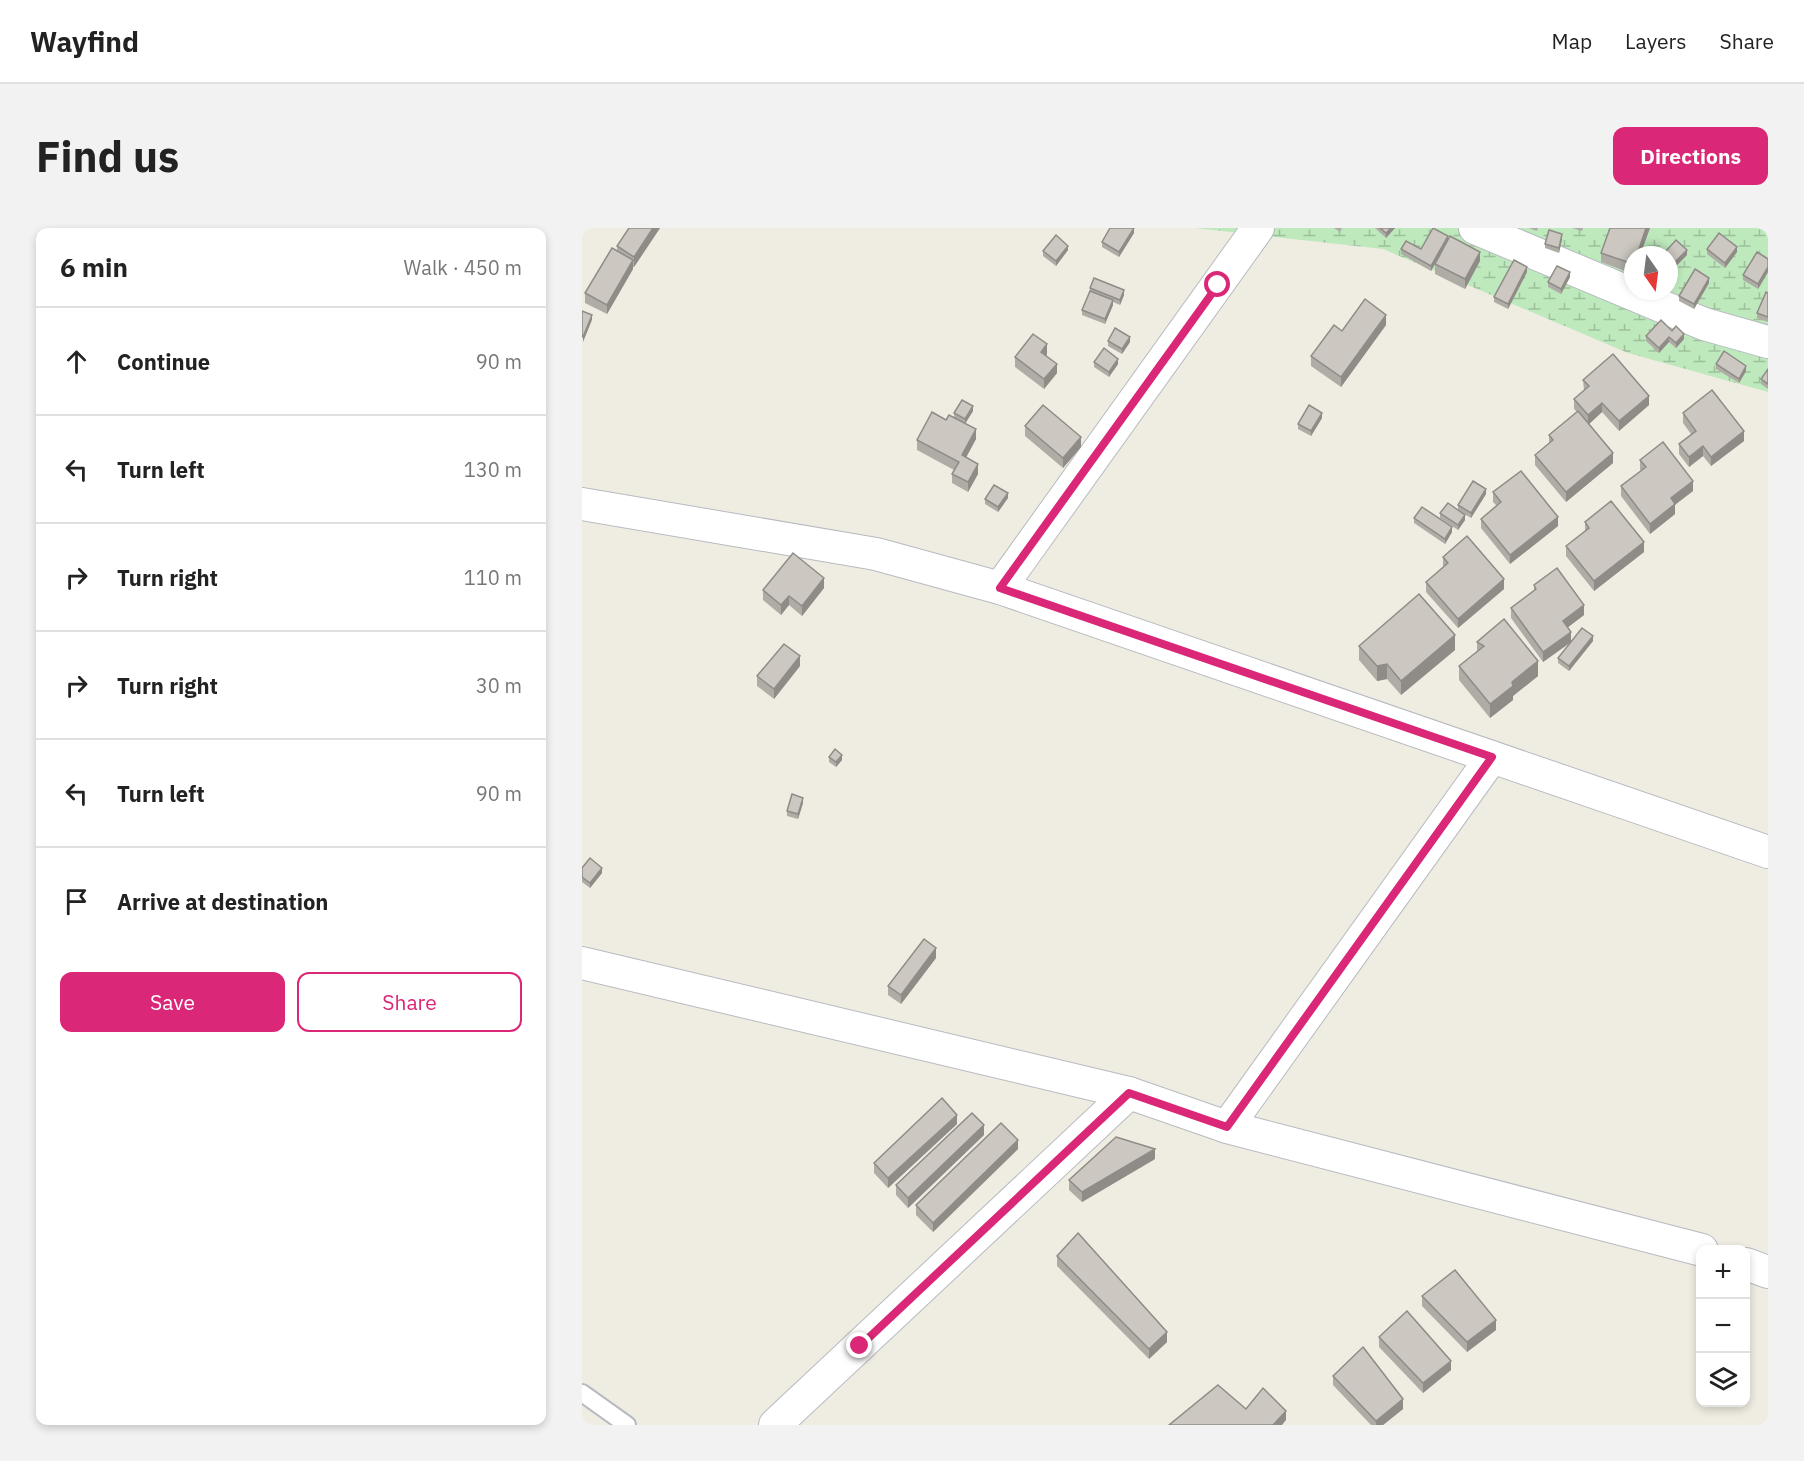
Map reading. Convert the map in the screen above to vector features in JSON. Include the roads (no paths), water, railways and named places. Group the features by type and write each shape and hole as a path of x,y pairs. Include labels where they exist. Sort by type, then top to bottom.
{"street":[{"path":"1000,588 1258,228"},
{"path":"1475,228 1704,324 1768,342"},
{"path":"582,504 876,554 1000,588 1768,852"},
{"path":"1227,1127 1492,757"},
{"path":"582,963 1129,1093 1227,1127 1696,1248"},
{"path":"775,1425 1129,1093"},
{"path":"1750,1265 1768,1272"}],"lane":[{"path":"582,1393 627,1425"}]}
